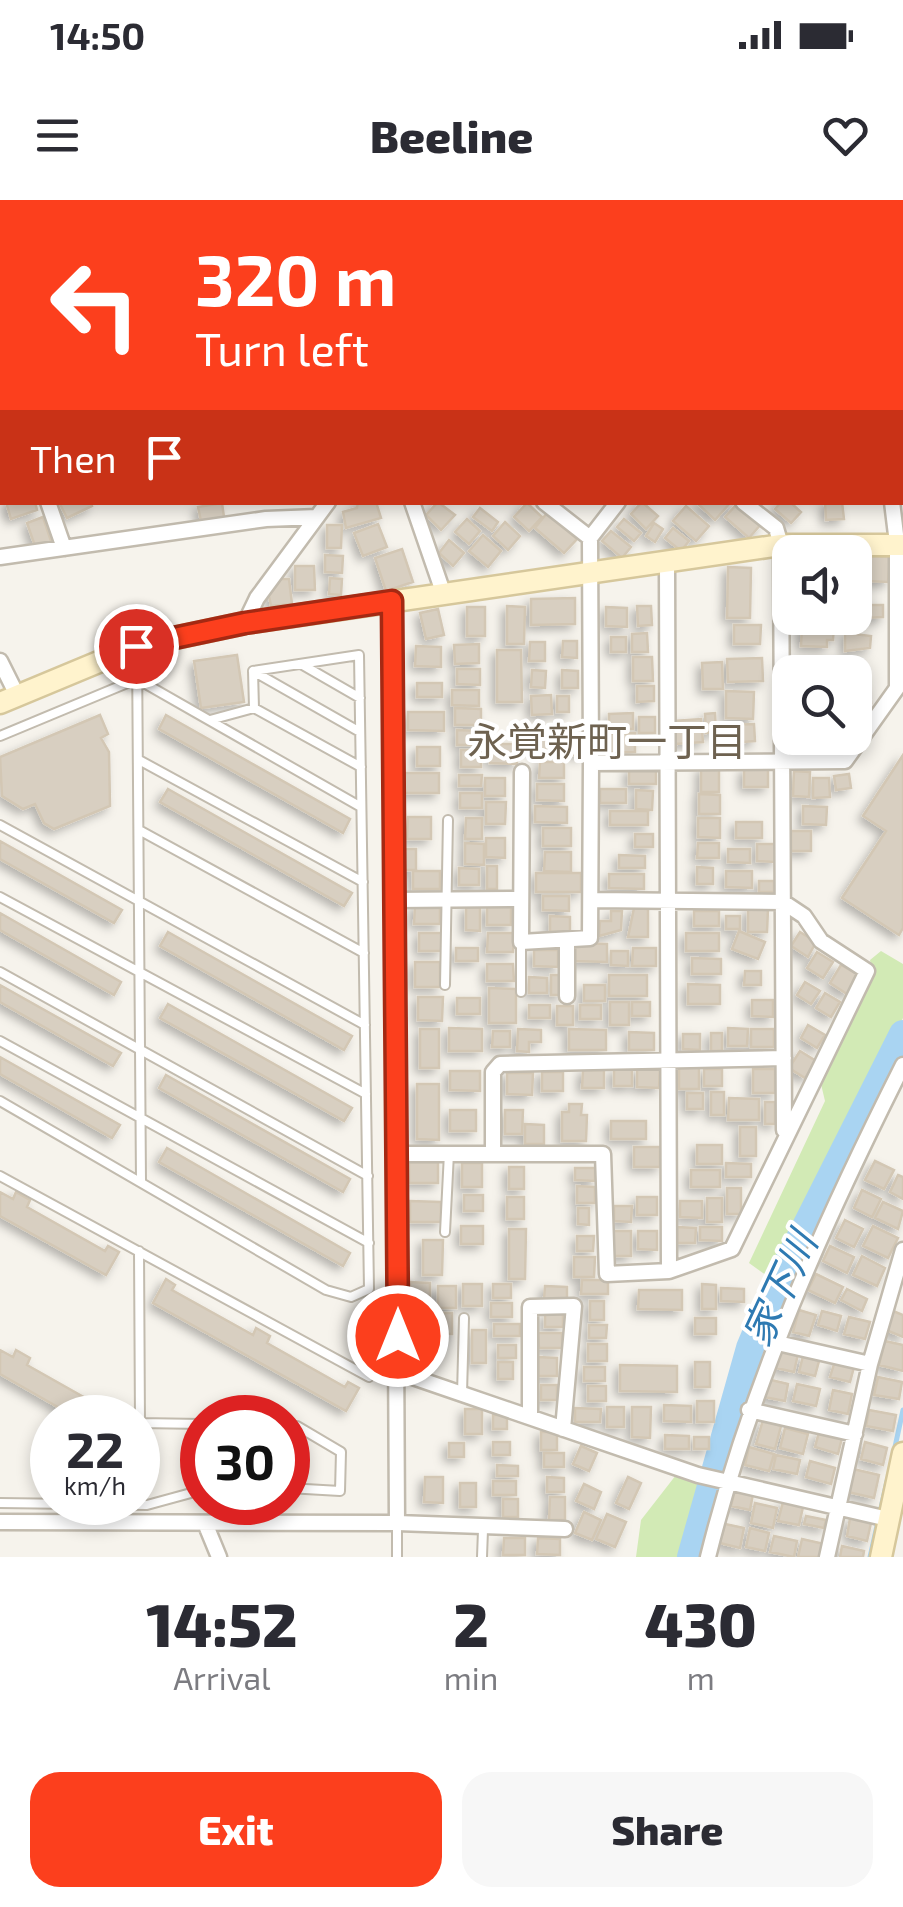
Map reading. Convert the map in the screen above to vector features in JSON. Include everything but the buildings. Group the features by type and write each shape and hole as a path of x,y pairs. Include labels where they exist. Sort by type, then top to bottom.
{"street":[{"path":"49,505 64,548"},
{"path":"245,623 257,598 326,505"},
{"path":"413,505 444,595"},
{"path":"548,505 590,538"},
{"path":"522,772 521,942 590,938 590,538 616,505"},
{"path":"747,505 776,528 778,535"},
{"path":"592,764 783,758 844,761 897,688 900,544 893,505"},
{"path":"0,557 266,519 317,518"},
{"path":"872,544 900,544"},
{"path":"0,660 9,699 136,646 245,623 772,546"},
{"path":"667,564 669,1271"},
{"path":"392,601 398,1154 397,1523"},
{"path":"782,635 784,1136"},
{"path":"394,900 519,898"},
{"path":"398,1154 602,1154 608,1274 669,1271 732,1249 867,971 822,941 804,916 783,902 592,900"},
{"path":"567,941 567,996"},
{"path":"492,1154 493,1072 500,1064 784,1058"},
{"path":"708,1557 727,1481 773,1342 899,1084 903,1065"},
{"path":"827,1557 870,1364 903,1250"},
{"path":"530,1416 530,1307 574,1306 563,1429"},
{"path":"773,1342 870,1364"},
{"path":"398,1372 727,1481 888,1518"},
{"path":"749,1410 855,1434"},
{"path":"881,1557 903,1453"},
{"path":"0,1522 180,1523"},
{"path":"310,1523 565,1530"},
{"path":"205,1525 219,1557"}],"lane":[{"path":"136,646 142,1181"},
{"path":"0,1101 326,1290 351,1297 370,1289 359,655 253,671"},
{"path":"301,664 360,698"},
{"path":"253,671 254,708"},
{"path":"253,671 360,732"},
{"path":"137,679 362,807"},
{"path":"0,736 137,679"},
{"path":"210,720 254,708 361,767"},
{"path":"139,760 363,882"},
{"path":"445,985 450,898 448,820"},
{"path":"0,825 365,1025"},
{"path":"139,830 364,953"},
{"path":"0,897 366,1094"},
{"path":"521,942 521,992"},
{"path":"0,972 368,1176"},
{"path":"0,1040 369,1243"},
{"path":"445,1232 449,1153"},
{"path":"0,1176 370,1376"},
{"path":"139,1252 140,1395"},
{"path":"462,1394 464,1318"},
{"path":"310,1434 341,1452 340,1490 310,1489"},
{"path":"0,1503 30,1503"},
{"path":"397,1523 397,1557"},
{"path":"482,1557 483,1530"}],"green space":[{"path":"881,951 903,964 903,1018 774,1281 749,1263 825,1101 820,1080 873,978 870,960"},
{"path":"676,1475 706,1485 686,1557 636,1557 641,1520"}],"waterway":[{"name":"家下川","path":"691,1557 750,1348 776,1286 903,1034"},
{"path":"893,1456 903,1410"},
{"path":"870,1557 887,1481"}],"district":[{"name":"永覚新町一丁目","path":"607,742"}],"route":[{"path":"136,646 245,623 392,601 398,1336"}]}
